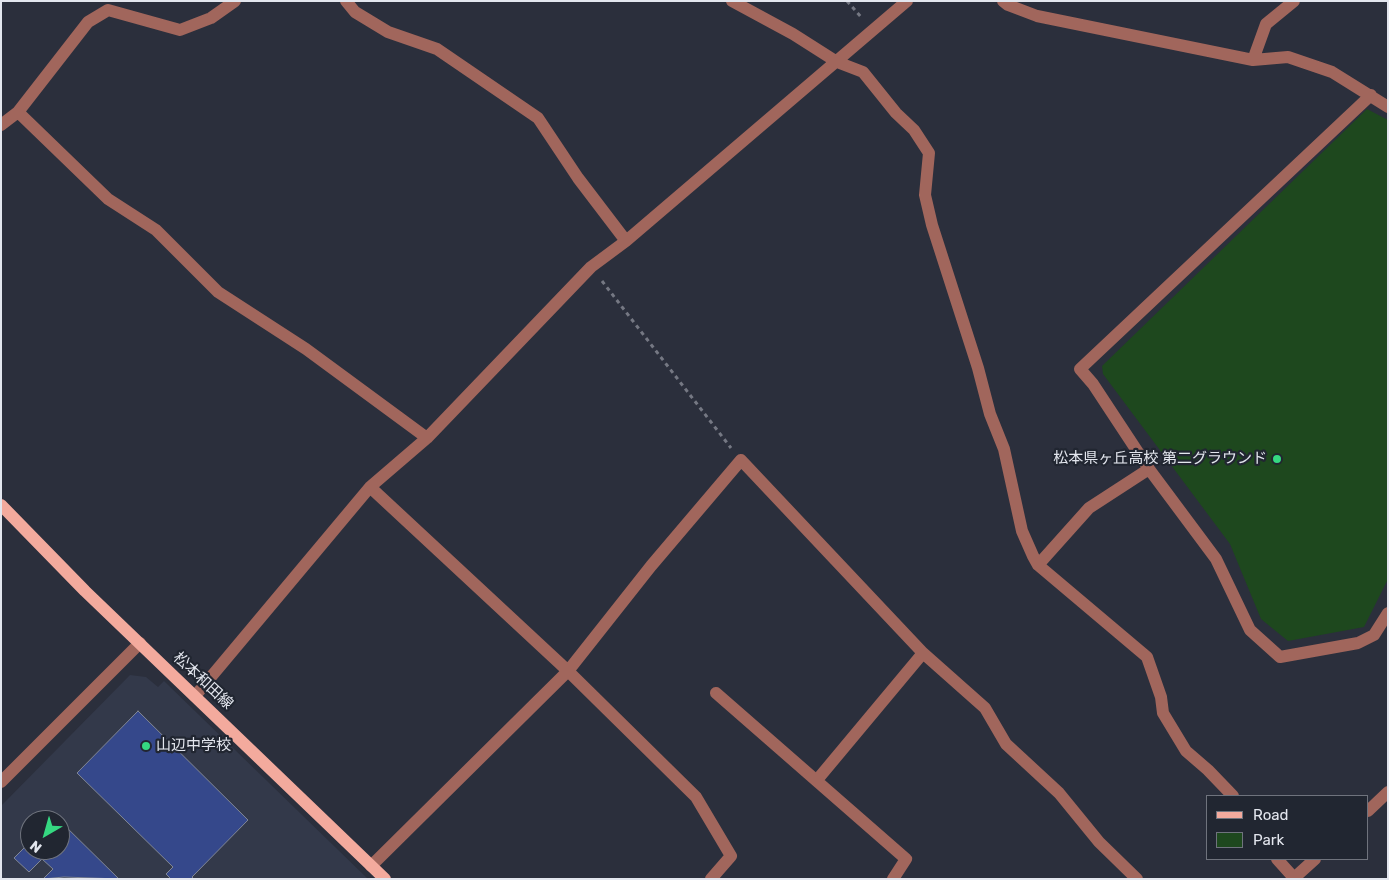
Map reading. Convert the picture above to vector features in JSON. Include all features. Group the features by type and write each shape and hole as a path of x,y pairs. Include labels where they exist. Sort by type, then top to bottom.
{"main road":[{"name":"松本和田線","path":"1,505 140,644 384,879"}],"street":[{"path":"1,125 18,112 88,22 108,10 180,30 211,18 235,1"},
{"path":"346,1 355,12 388,32 437,49 538,118 578,178 626,241"},
{"path":"732,1 793,34 837,62 863,72 896,113 914,130 929,153 925,195 932,225 978,368 990,414 1004,449 1022,531 1038,565 1147,657 1161,697 1163,713 1186,752 1208,770 1232,795"},
{"path":"195,696 370,487 427,438 592,267 626,241 907,1"},
{"path":"1003,1 1008,5 1037,16 1253,60 1288,57 1332,72 1388,107"},
{"path":"1253,60 1266,24 1294,1"},
{"path":"1371,96 1080,369 1093,384 1149,469 1216,560 1250,630 1280,657 1358,643 1374,635 1388,613"},
{"path":"18,112 108,199 156,230 218,292 306,349 427,438"},
{"path":"371,866 568,671 651,566 741,460 923,652 985,708 1006,744 1059,793 1099,842 1137,879"},
{"path":"1038,565 1089,508 1149,469"},
{"path":"370,487 568,671 696,797 731,856 711,879"},
{"path":"1,782 140,644"},
{"path":"817,780 923,652"},
{"path":"716,693 906,859 893,879"},
{"path":"1369,809 1388,792"},
{"path":"1278,860 1294,879 1314,860"}],"path":[{"path":"592,267 741,460"}],"shaded area":[{"name":"山辺中学校","path":"130,675 146,677 158,687 164,681 368,879 1,879 1,806"}],"green space":[{"name":"松本県ヶ丘高校 第二グラウンド","path":"1367,109 1388,120 1388,579 1364,627 1288,641 1261,619 1230,544 1103,374 1102,366"}],"building":[{"path":"138,711 248,820 192,877 194,879 171,879 166,874 173,867 77,773"},
{"path":"70,831 119,879 64,877 43,879 53,869 43,860 70,860"},
{"path":"20,852 20,860 41,860 29,872 14,858"}],"place":[{"name":"松本県ヶ丘高校 第二グラウンド","path":"1277,459"},
{"name":"山辺中学校","path":"146,746"}]}
